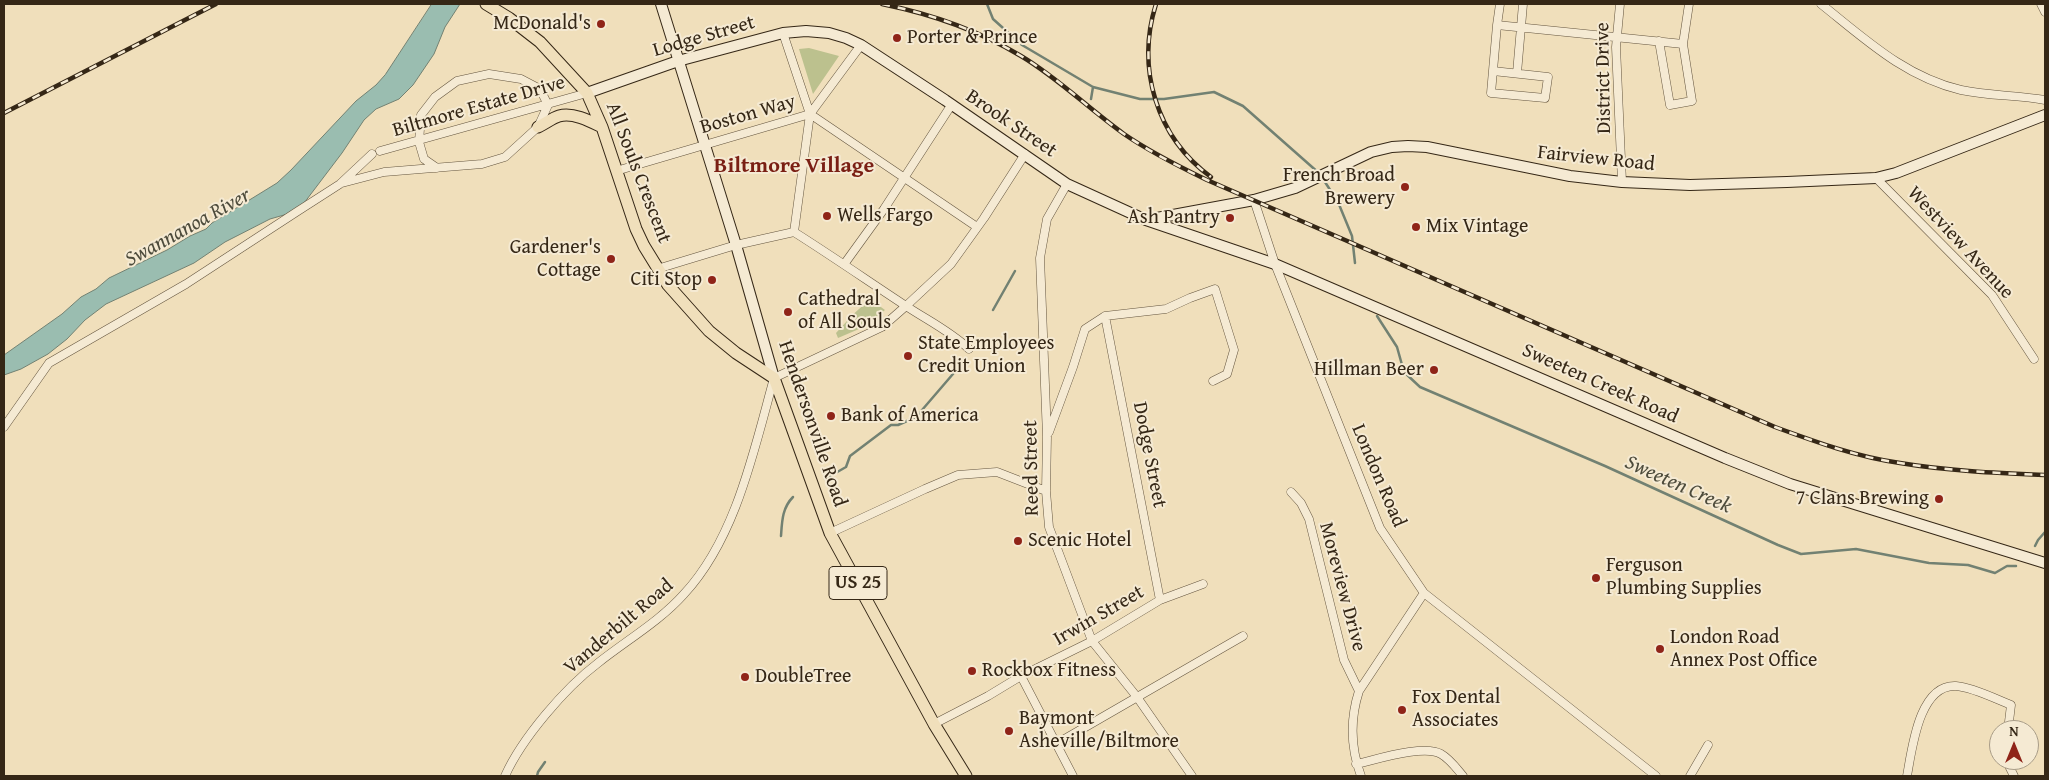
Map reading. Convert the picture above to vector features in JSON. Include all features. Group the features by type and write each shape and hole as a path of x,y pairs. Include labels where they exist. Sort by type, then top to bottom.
{"main road":[{"name":"All Souls Crescent","path":"486,4 509,18 540,42 586,93 602,126 636,229 657,269 681,301 709,331 736,353 774,378"},
{"name":"Hendersonville Road","path":"661,4 736,245 774,378 830,533 934,724 966,776"},
{"name":"Lodge Street","path":"586,93 678,61 783,33 806,31 829,33 861,45"},
{"name":"Brook Street","path":"861,45 952,104 1068,184 1146,220"},
{"name":"Fairview Road","path":"1146,220 1254,200 1295,188 1371,152 1392,148 1427,147 1532,170 1622,182 1690,185 1876,178 1923,163 2045,115"},
{"path":"538,127 559,116 586,119 602,126"},
{"name":"Sweeten Creek Road","path":"1146,220 1275,264 1724,458 1782,481 2045,563"}],"street":[{"path":"1493,71 1548,77 1545,98 1491,93 1497,25 1500,4"},
{"path":"1517,74 1523,4"},
{"name":"District Drive","path":"1620,4 1616,36 1622,182"},
{"path":"1659,41 1670,105 1692,101 1683,44 1689,4"},
{"path":"1821,4 1880,52 1918,76 1963,90 2045,100"},
{"path":"2041,4 2045,12"},
{"path":"1497,25 1683,44"},
{"path":"783,33 810,114 794,232"},
{"path":"810,114 861,45"},
{"path":"340,184 384,172 437,168 482,164 505,157 538,127 548,105 540,89 521,80 490,74 458,81 435,98 420,115 419,142 424,159 437,168"},
{"name":"Biltmore Estate Drive","path":"380,151 419,142 586,93"},
{"path":"845,263 879,217 952,104"},
{"name":"Boston Way","path":"616,171 810,114 977,227"},
{"name":"Biltmore Estate Drive","path":"4,427 50,364 186,284 340,184 372,154"},
{"path":"774,378 882,326 906,306 951,264 1025,154"},
{"name":"Westview Avenue","path":"1876,178 1992,295 2034,360"},
{"name":"Reed Street","path":"1068,184 1047,219 1040,258 1047,436 1046,491 1050,527 1092,642 1137,697 1192,776"},
{"name":"London Road","path":"1254,200 1275,264 1380,528 1424,593 1656,776"},
{"path":"657,269 736,245 794,232 845,263 956,338 968,349"},
{"path":"1047,436 1085,329 1105,316 1166,309 1215,289 1234,350 1227,374 1214,381"},
{"name":"Dodge Street","path":"1105,316 1160,600"},
{"name":"Vanderbilt Road","path":"505,776 511,763 533,731 584,675 659,618 684,595 697,577 722,535 732,513 749,468 774,378"},
{"path":"830,533 925,488 958,475 997,472 1046,491"},
{"name":"Moreview Drive","path":"1292,492 1301,503 1308,519 1344,660 1359,691"},
{"name":"Irwin Street","path":"934,724 1021,676 1092,642 1160,600 1203,584"},
{"path":"1360,776 1356,764 1352,729 1355,703 1359,691 1424,593"},
{"path":"1056,744 1243,636"},
{"path":"1021,676 1073,776"},
{"path":"1907,776 1916,730 1924,709 1933,695 1944,688 1957,686 2011,705 2009,720"},
{"path":"1690,776 1708,746"},
{"path":"1356,764 1417,751 1430,751 1441,753 1464,776"}],"green space":[{"path":"809,48 839,56 813,94 799,49"},
{"path":"870,299 885,310 862,328 848,319"},
{"path":"847,321 859,329 838,338 836,333"}],"shaded area":[{"path":"432,4 460,4 445,27 434,54 413,85 399,99 376,109 364,120 342,153 298,211 270,219 225,242 194,263 106,304 85,320 67,339 48,354 21,369 4,375 4,355 62,314 81,297 96,289 109,278 206,229 212,223 277,183 356,101 385,75"}],"waterway":[{"name":"Sweeten Creek","path":"987,4 993,19 1022,45 1093,87 1140,99 1164,99 1214,92 1243,106 1320,174"},
{"path":"1091,99 1093,87"},
{"name":"Sweeten Creek","path":"1323,179 1338,202 1352,236 1355,263"},
{"path":"993,310 1015,271"},
{"name":"Sweeten Creek","path":"1377,316 1397,347 1404,372 1420,387 1605,466 1801,554 1856,549 1929,563 1968,565 1995,573 2007,566 2016,566"},
{"path":"825,479 846,467 850,456 891,425 898,425 916,417 965,360"},
{"path":"781,536 785,510 793,497"},
{"name":"Sweeten Creek","path":"2035,546 2045,532"},
{"path":"537,776 545,762"}],"railway":[{"path":"4,113 216,4"},
{"path":"882,4 954,24 1005,47 1048,74 1134,141 1207,180 1775,427 1837,448 1884,460 1954,470 2045,475"},
{"path":"1156,4 1150,28 1148,52 1155,100 1164,122 1176,142 1192,161 1211,177"}],"place":[{"name":"McDonald's","path":"601,24"},
{"name":"Porter & Prince","path":"897,38"},
{"name":"French Broad Brewery","path":"1405,187"},
{"name":"Wells Fargo","path":"827,216"},
{"name":"Ash Pantry","path":"1230,218"},
{"name":"Mix Vintage","path":"1416,227"},
{"name":"Gardener's Cottage","path":"611,259"},
{"name":"Citi Stop","path":"712,280"},
{"name":"Cathedral of All Souls","path":"788,312"},
{"name":"State Employees Credit Union","path":"908,356"},
{"name":"Hillman Beer","path":"1434,370"},
{"name":"Bank of America","path":"831,416"},
{"name":"7 Clans Brewing","path":"1939,499"},
{"name":"Scenic Hotel","path":"1018,541"},
{"name":"Ferguson Plumbing Supplies","path":"1596,578"},
{"name":"London Road Annex Post Office","path":"1660,649"},
{"name":"Rockbox Fitness","path":"972,671"},
{"name":"DoubleTree","path":"745,677"},
{"name":"Fox Dental Associates","path":"1402,710"},
{"name":"Baymont Asheville/Biltmore","path":"1009,731"}],"district":[{"name":"Biltmore Village","path":"794,166"}],"water label":[{"name":"Swannanoa River","path":"188,228"}]}
